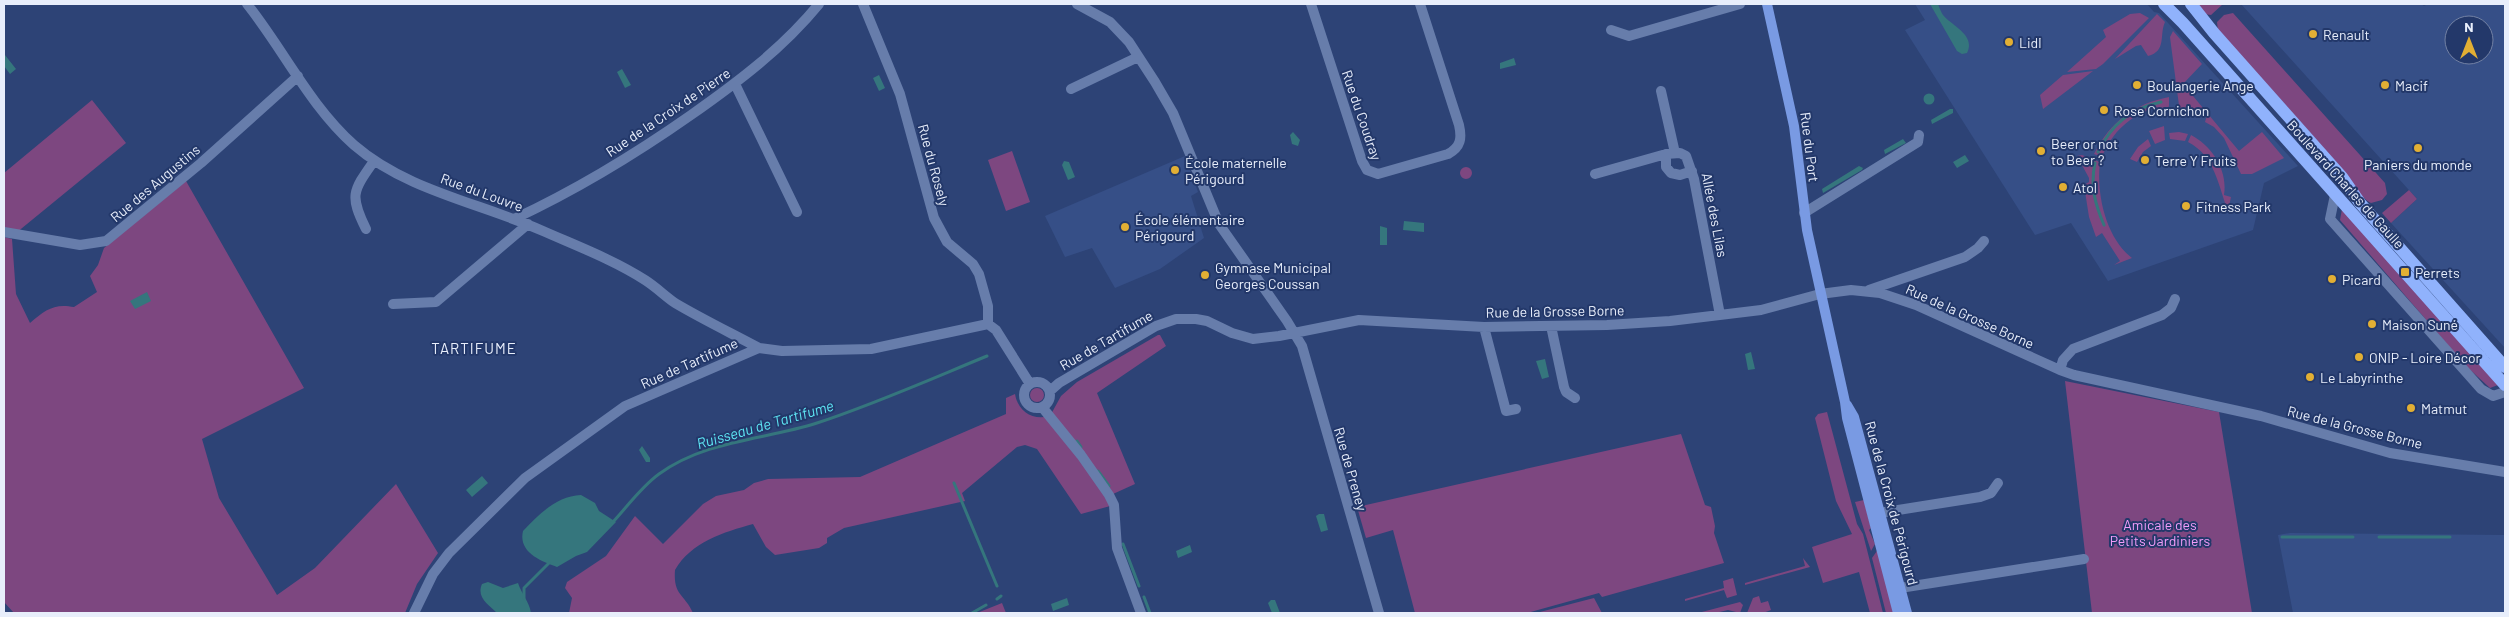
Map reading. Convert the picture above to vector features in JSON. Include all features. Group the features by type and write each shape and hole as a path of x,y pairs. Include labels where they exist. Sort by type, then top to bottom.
{"main road":[{"name":"Boulevard Charles de Gaulle","path":"2164,4 2505,385"},
{"name":"Boulevard Charles de Gaulle","path":"2191,4 2198,15 2342,177 2360,204 2505,367"}],"street":[{"name":"Rue du Louvre","path":"247,4 333,124 374,161 400,175 456,199 528,224 645,280 674,302 759,348"},
{"name":"Rue de la Croix de Pierre","path":"514,219 557,199 645,147 735,84 796,32 819,4"},
{"name":"Rue du Rosely","path":"863,4 900,94 934,218 947,242 973,264 979,274 987,300 988,324"},
{"name":"Rue de Preney","path":"1076,4 1110,22 1129,42 1173,113 1219,224 1302,346 1379,613"},
{"name":"Rue du Coudray","path":"1311,4 1362,161 1367,170 1378,174 1385,174 1448,154 1457,148 1461,138 1420,4"},
{"path":"1611,30 1629,36 1740,4"},
{"name":"Rue du Port","path":"1768,4 1794,126 1804,212 1820,294"},
{"path":"1071,89 1138,57"},
{"name":"Rue des Augustins","path":"4,232 80,245 106,240 201,163 298,76"},
{"path":"735,84 797,212"},
{"path":"1661,91 1671,153 1666,167 1671,174 1680,175 1692,171"},
{"path":"1804,212 1918,142 1919,135"},
{"path":"1595,174 1671,153"},
{"name":"Allée des Lilas","path":"1671,153 1686,156 1692,171 1720,315"},
{"path":"366,229 355,207 355,191 374,161"},
{"path":"2335,195 2330,219 2481,390 2494,396 2505,392"},
{"path":"393,304 436,302 528,224"},
{"path":"1868,290 1965,257 1984,241"},
{"name":"Rue de la Grosse Borne","path":"1294,332 1359,320 1484,327 1670,321 1761,310 1820,294 1868,290 1916,305 2060,370 2261,416 2390,453 2505,472"},
{"name":"Rue de la Croix de Périgourd","path":"1820,294 1846,402 1854,417 1898,613"},
{"path":"2060,370 2063,360 2073,349 2162,315 2171,308 2175,299"},
{"name":"Rue de Tartifume","path":"1050,392 1059,383 1150,329 1176,319 1196,318 1232,333 1253,339 1294,332"},
{"path":"988,324 996,330 1030,384"},
{"name":"Rue de Tartifume","path":"414,613 433,574 449,554 525,478 625,406 759,348 782,351 871,348 988,324"},
{"path":"1551,326 1564,387 1566,392 1575,398"},
{"path":"1484,327 1506,411 1516,409"},
{"path":"1042,382 1050,392 1050,399 1042,407 1034,408 1026,403 1024,395 1030,384 1042,382"},
{"path":"1042,407 1081,455 1109,496 1116,519 1117,548 1141,613"},
{"path":"1876,513 1980,497 1991,493 1998,483"},
{"name":"Rue de la Croix de Périgourd","path":"1876,513 1906,613"},
{"path":"1900,588 2084,559"}],"shaded area":[{"path":"1915,4 2147,4 2154,12 2159,13 2298,166 2264,183 2253,230 2108,281 2071,223 2035,235 1905,30 1925,20"},
{"path":"1930,4 1938,4 1943,15 1966,36 1969,47 1967,53 1962,54 1957,51"},
{"path":"2241,4 2421,4 2424,6 2428,4 2505,4 2505,348 2391,223 2417,199"},
{"path":"5,55 16,69 10,74 4,66"},
{"path":"1514,58 1516,65 1500,69 1500,63"},
{"path":"622,69 631,85 625,88 617,72"},
{"path":"879,75 885,88 879,91 873,78"},
{"path":"1929,93 1935,99 1929,105 1923,99"},
{"path":"1953,109 1953,113 1932,124 1931,120"},
{"path":"1293,132 1300,140 1298,146 1292,144 1290,135"},
{"path":"1903,139 1906,143 1885,154 1884,150"},
{"path":"1965,155 1969,161 1957,168 1953,162"},
{"name":"École élémentaire Périgourd","path":"1185,156 1198,192 1191,196 1204,238 1160,269 1115,288 1092,248 1065,257 1045,216"},
{"path":"1064,161 1069,162 1075,177 1068,180 1062,165"},
{"path":"1859,166 1863,168 1862,170 1823,193 1822,189"},
{"path":"1404,221 1424,223 1424,232 1403,230"},
{"path":"1380,226 1387,228 1387,245 1380,245"},
{"path":"147,292 151,301 135,309 130,301"},
{"path":"1751,352 1755,369 1748,370 1745,354"},
{"path":"1545,359 1549,377 1542,379 1536,361"},
{"path":"642,446 650,458 650,462 646,462 639,450"},
{"path":"482,476 488,483 472,497 466,490"},
{"path":"581,495 595,503 599,511 616,522 587,552 557,567 537,559 524,545 523,531 542,512 556,502"},
{"path":"1324,514 1328,530 1321,532 1316,516"},
{"path":"2290,533 2505,535 2505,613 2293,613 2278,535"},
{"path":"1190,545 1192,552 1178,558 1176,551"},
{"path":"488,582 503,588 518,583 531,613 497,613 482,597 482,584"},
{"path":"1067,598 1069,605 1053,611 1051,604"},
{"path":"1271,600 1275,600 1280,613 1272,613 1268,603"}],"green space":[{"path":"2198,4 2223,4 2211,15 2204,14"},
{"path":"2140,13 2149,18 2103,64 2096,69 2067,72 2106,37 2103,30 2130,14"},
{"path":"2233,13 2385,183 2387,194 2382,200 2371,203 2363,197 2339,165 2218,31 2217,22 2224,15"},
{"path":"2157,14 2165,22 2158,50 2148,56 2141,45 2136,46 2115,59"},
{"path":"2173,31 2202,64 2183,84 2239,151 2262,132 2284,158 2252,174 2241,174 2224,138 2214,127 2205,122 2207,115 2187,109 2185,116 2180,113 2170,37"},
{"path":"2093,71 2043,109 2040,95 2063,75"},
{"path":"2169,97 2169,106 2166,111 2157,115 2154,108 2145,111 2123,126 2111,140 2102,157 2094,154 2100,143 2124,116 2145,104"},
{"path":"92,100 126,143 16,233 4,229 4,173"},
{"path":"2164,126 2165,140 2155,144 2149,131"},
{"path":"2179,132 2188,134 2185,141 2170,139 2169,133"},
{"path":"2191,135 2212,152 2221,168 2225,186 2224,195 2231,197 2228,211 2210,163 2197,148 2188,142"},
{"path":"2148,139 2151,146 2143,152 2137,162 2130,159 2138,147"},
{"path":"1012,151 1030,202 1006,211 988,160"},
{"path":"2082,155 2100,162 2100,188 2109,227 2115,239 2132,258 2114,265 2120,261 2102,233 2096,237 2089,217 2084,185 2089,182 2089,178 2077,156"},
{"path":"1464,167 1468,167 1472,173 1468,179 1464,179 1460,175 1460,171"},
{"path":"186,181 304,388 202,439 219,498 277,595 315,568 396,484 438,553 417,584 405,613 14,613 4,602 4,237 12,239 16,294 30,323 40,314 50,309 61,306 74,307 97,292 90,276 98,265 104,248"},
{"path":"2409,190 2417,199 2391,223 2382,213"},
{"path":"2342,209 2498,385 2490,388 2466,366 2340,220"},
{"path":"1160,335 1166,346 1097,393 1135,484 1113,494 1114,505 1081,514 1037,449 1025,445 1017,447 962,493 965,501 844,528 827,538 827,543 819,548 775,555 766,547 753,524 720,535 699,545 682,560 675,570 678,590 693,613 569,613 572,598 565,588 567,582 606,556 635,516 663,544 703,504 716,496 744,490 754,483 768,479 860,477 1006,414 1006,398 1015,394 1019,406 1027,414 1038,417 1050,416 1061,396 1077,382"},
{"name":"Amicale des Petits Jardiniers","path":"2065,381 2219,412 2252,613 2092,613"},
{"path":"1034,388 1040,388 1044,395 1040,402 1034,402 1030,398 1030,392"},
{"path":"1827,412 1857,524 1863,534 1883,613 1870,613 1859,572 1823,583 1812,547 1852,534 1836,501 1815,418 1818,414"},
{"path":"1681,434 1705,505 1711,507 1715,526 1714,533 1724,563 1602,597 1599,593 1527,613 1415,613 1393,530 1366,538 1357,507"},
{"path":"1864,500 1871,528 1869,530 1875,544 1871,551 1855,502"},
{"path":"1879,548 1896,613 1886,613 1872,558"},
{"path":"1803,558 1810,567 1745,585 1745,583 1805,566"},
{"path":"1733,578 1737,595 1727,598 1724,590 1685,601 1685,599 1724,588 1723,581"},
{"path":"1759,596 1761,603 1768,601 1771,610 1763,613 1747,613 1753,598"},
{"path":"1594,598 1602,613 1536,613"},
{"path":"1740,602 1743,605 1740,613 1728,610 1715,613 1698,613"},
{"path":"1002,603 1006,613 977,613"}],"waterway":[{"path":"2098,152 2109,133 2123,119 2140,109 2161,102"},
{"path":"2095,163 2094,195 2104,225"},
{"name":"Ruisseau de Tartifume","path":"612,523 652,479 677,463 696,454 736,442 797,429 839,416 987,356"},
{"path":"1077,441 1081,447"},
{"path":"1098,471 1109,486"},
{"path":"954,483 997,586"},
{"path":"2282,537 2353,537"},
{"path":"2379,537 2450,537"},
{"path":"1123,544 1139,586"},
{"name":"Ruisseau de Tartifume","path":"524,598 524,588 549,563"},
{"path":"997,599 1001,596"},
{"path":"1144,597 1150,613"},
{"path":"972,613 986,605"}],"place":[{"name":"Renault","path":"2313,34"},
{"name":"Lidl","path":"2009,42"},
{"name":"Boulangerie Ange","path":"2137,85"},
{"name":"Macif","path":"2385,85"},
{"name":"Rose Cornichon","path":"2104,110"},
{"name":"Paniers du monde","path":"2418,148"},
{"name":"Beer or not to Beer ?","path":"2041,151"},
{"name":"Terre Y Fruits","path":"2145,160"},
{"name":"École maternelle Périgourd","path":"1175,170"},
{"name":"Atol","path":"2063,187"},
{"name":"Fitness Park","path":"2186,206"},
{"name":"École élémentaire Périgourd","path":"1125,227"},
{"name":"Perrets","path":"2405,272"},
{"name":"Gymnase Municipal Georges Coussan","path":"1205,275"},
{"name":"Picard","path":"2332,279"},
{"name":"Maison Suné","path":"2372,324"},
{"name":"ONIP - Loire Décor","path":"2359,357"},
{"name":"Le Labyrinthe","path":"2310,377"},
{"name":"Matmut","path":"2411,408"}],"district":[{"name":"TARTIFUME","path":"474,348"}]}
